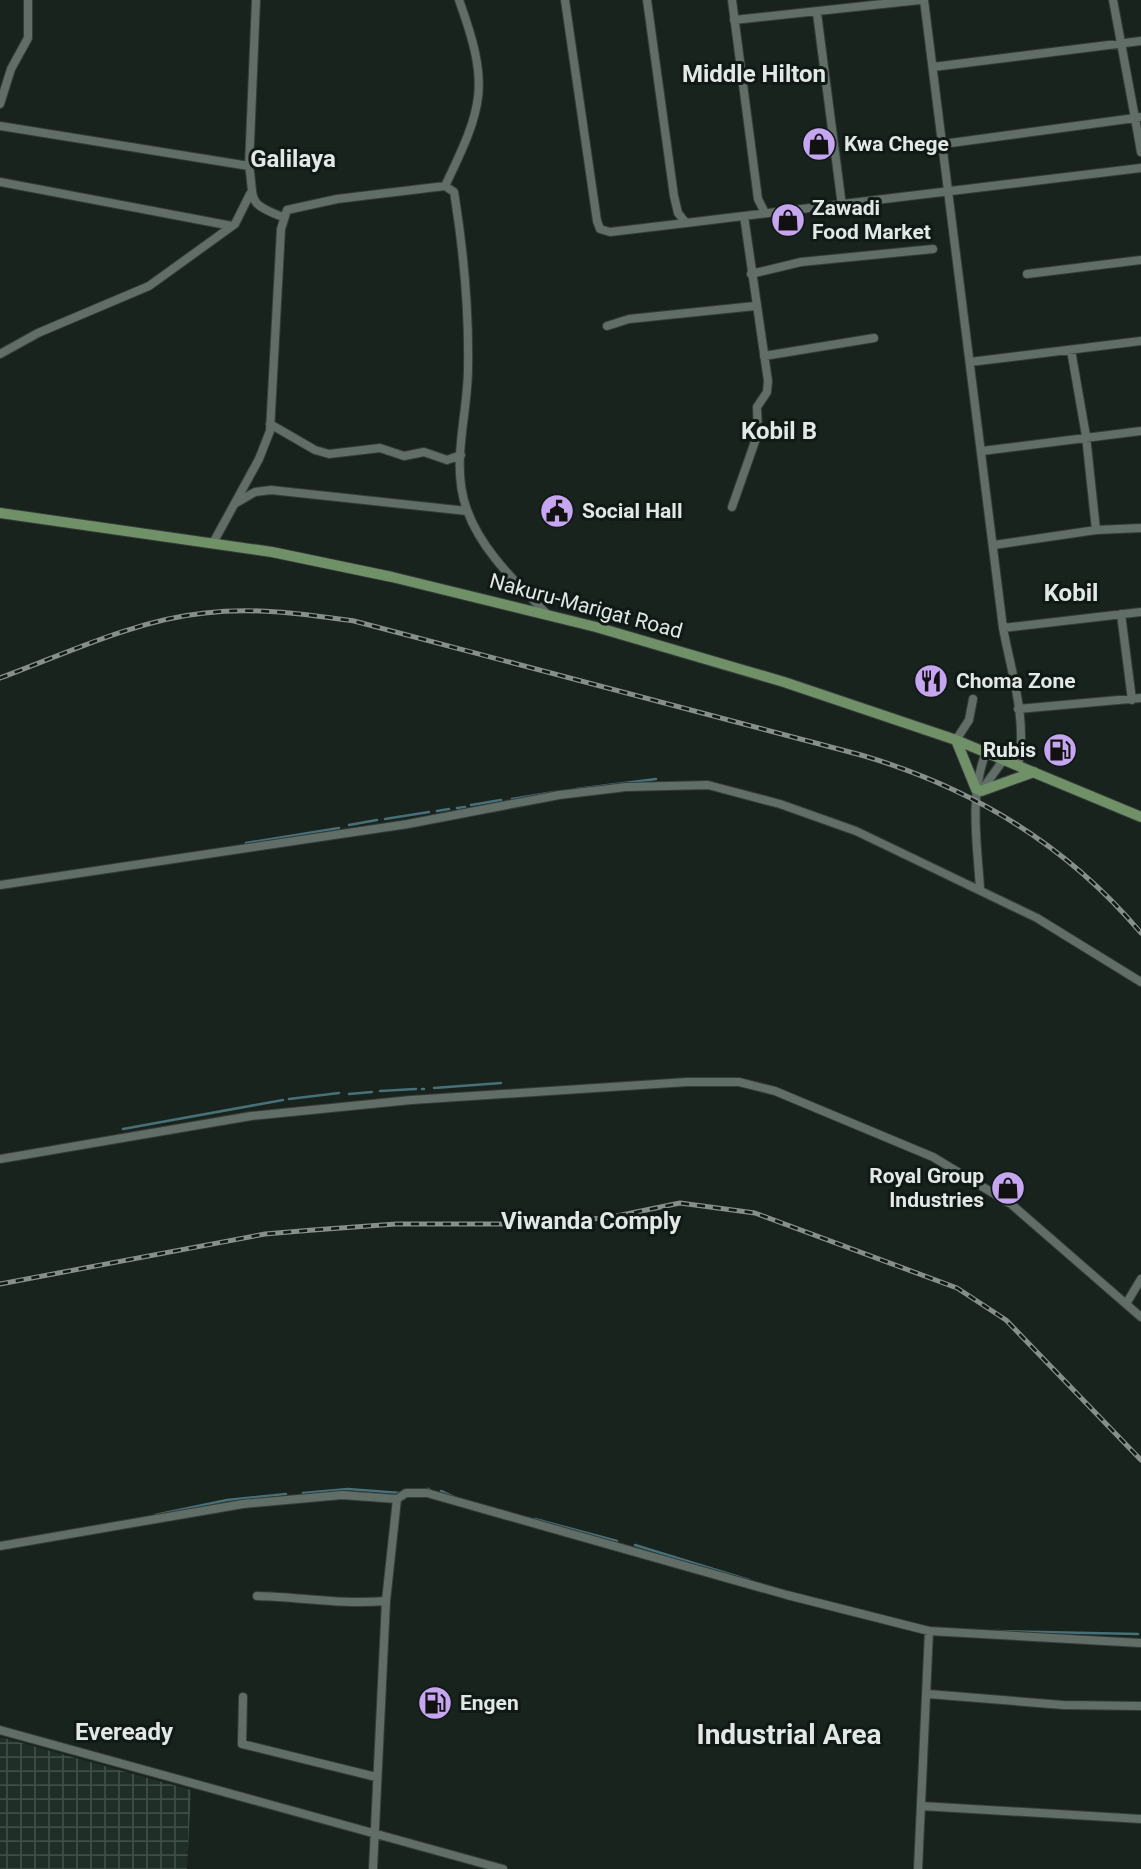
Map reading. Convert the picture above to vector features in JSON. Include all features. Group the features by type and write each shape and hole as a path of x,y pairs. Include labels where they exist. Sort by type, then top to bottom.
{"main road":[{"name":"Nakuru-Marigat Road","path":"0,513 214,543 345,567 548,615 784,682 956,740 1141,817"},
{"path":"956,740 977,792 1034,772"}],"street":[{"path":"0,104 11,69 29,38 28,0"},
{"path":"0,354 38,333 131,296 232,226 250,194 256,0"},
{"path":"445,186 477,110 480,86 476,46 459,0"},
{"path":"565,0 597,221 600,229 610,232 1141,168"},
{"path":"647,0 674,195 678,214 686,223"},
{"path":"732,0 758,199 765,213"},
{"path":"734,20 922,0 943,144 1003,628 1018,709 1021,754 1018,765"},
{"path":"1113,0 1120,44 1138,118 1141,152"},
{"path":"817,13 842,206"},
{"path":"933,67 1141,41"},
{"path":"943,144 1138,118"},
{"path":"0,126 249,166"},
{"path":"0,182 232,226"},
{"path":"214,543 259,459 270,425 283,217 287,210 434,185 445,186 453,192 455,198 463,248 467,305 468,370 459,486 467,511 492,554 548,615"},
{"path":"250,194 261,208 283,217"},
{"path":"732,507 737,499 741,475 758,433 758,402 767,392 744,216"},
{"path":"751,274 801,262 933,249"},
{"path":"1027,274 1141,260"},
{"path":"607,327 629,319 755,306"},
{"path":"764,356 874,338"},
{"path":"970,362 1141,341"},
{"path":"1071,350 1086,436 1096,530"},
{"path":"270,425 315,450 329,454 380,448 404,456 424,453 447,460 461,455"},
{"path":"982,451 1141,430"},
{"path":"235,504 255,492 271,490 467,511"},
{"path":"994,545 1096,530 1141,528"},
{"path":"1003,628 1141,612"},
{"path":"1018,709 1136,699 1121,614"},
{"path":"956,740 969,720 973,699"},
{"path":"980,888 977,792 986,752"},
{"path":"977,792 1004,759"},
{"path":"0,885 408,824 559,795 684,784 720,787 829,821 980,888 1037,918 1141,982"},
{"path":"0,1159 265,1114 411,1100 687,1082 738,1082 775,1091 933,1157 1010,1204 1141,1317"},
{"path":"1126,1304 1141,1279"},
{"path":"0,1546 243,1504 342,1495 397,1499 405,1493 427,1493 787,1595 929,1631 1141,1643"},
{"path":"373,1869 386,1601 397,1499"},
{"path":"257,1596 295,1597 328,1603 386,1601"},
{"path":"918,1869 929,1631"},
{"path":"928,1694 1063,1705 1141,1706"},
{"path":"243,1697 242,1744 376,1777"},
{"path":"0,1730 503,1869"},
{"path":"921,1806 1141,1819"}],"shaded area":[{"path":"0,1737 191,1790 187,1869 0,1869"}],"waterway":[{"path":"576,789 656,779"},
{"path":"512,799 554,792"},
{"path":"471,805 501,800"},
{"path":"457,808 465,807"},
{"path":"437,811 449,809"},
{"path":"385,819 429,812"},
{"path":"349,825 377,820"},
{"path":"246,843 339,828"},
{"path":"434,1088 501,1083"},
{"path":"380,1091 416,1089"},
{"path":"349,1094 372,1092"},
{"path":"289,1099 339,1093"},
{"path":"123,1129 283,1100"},
{"path":"303,1493 348,1489 401,1493"},
{"path":"407,1490 429,1489"},
{"path":"441,1491 454,1497"},
{"path":"155,1515 227,1500 286,1494"},
{"path":"535,1519 617,1541"},
{"path":"635,1545 749,1580"},
{"path":"995,1631 1138,1634"}],"railway":[{"path":"0,678 127,630 179,617 224,611 261,611 354,621 861,755 901,768 978,802 1049,846 1112,901 1141,933"},
{"path":"0,1284 265,1234 396,1224 544,1224 612,1217 680,1203 755,1213 957,1288 1006,1320 1141,1460"}],"place":[{"name":"Kwa Chege","path":"819,144"},
{"name":"Zawadi Food Market","path":"788,220"},
{"name":"Social Hall","path":"557,511"},
{"name":"Choma Zone","path":"931,681"},
{"name":"Rubis","path":"1060,750"},
{"name":"Royal Group Industries","path":"1008,1188"},
{"name":"Engen","path":"435,1703"}],"district":[{"name":"Middle Hilton","path":"754,74"},
{"name":"Galilaya","path":"293,159"},
{"name":"Kobil B","path":"779,431"},
{"name":"Kobil","path":"1071,593"},
{"name":"Viwanda Comply","path":"591,1221"},
{"name":"Eveready","path":"124,1732"},
{"name":"Industrial Area","path":"789,1734"}]}
